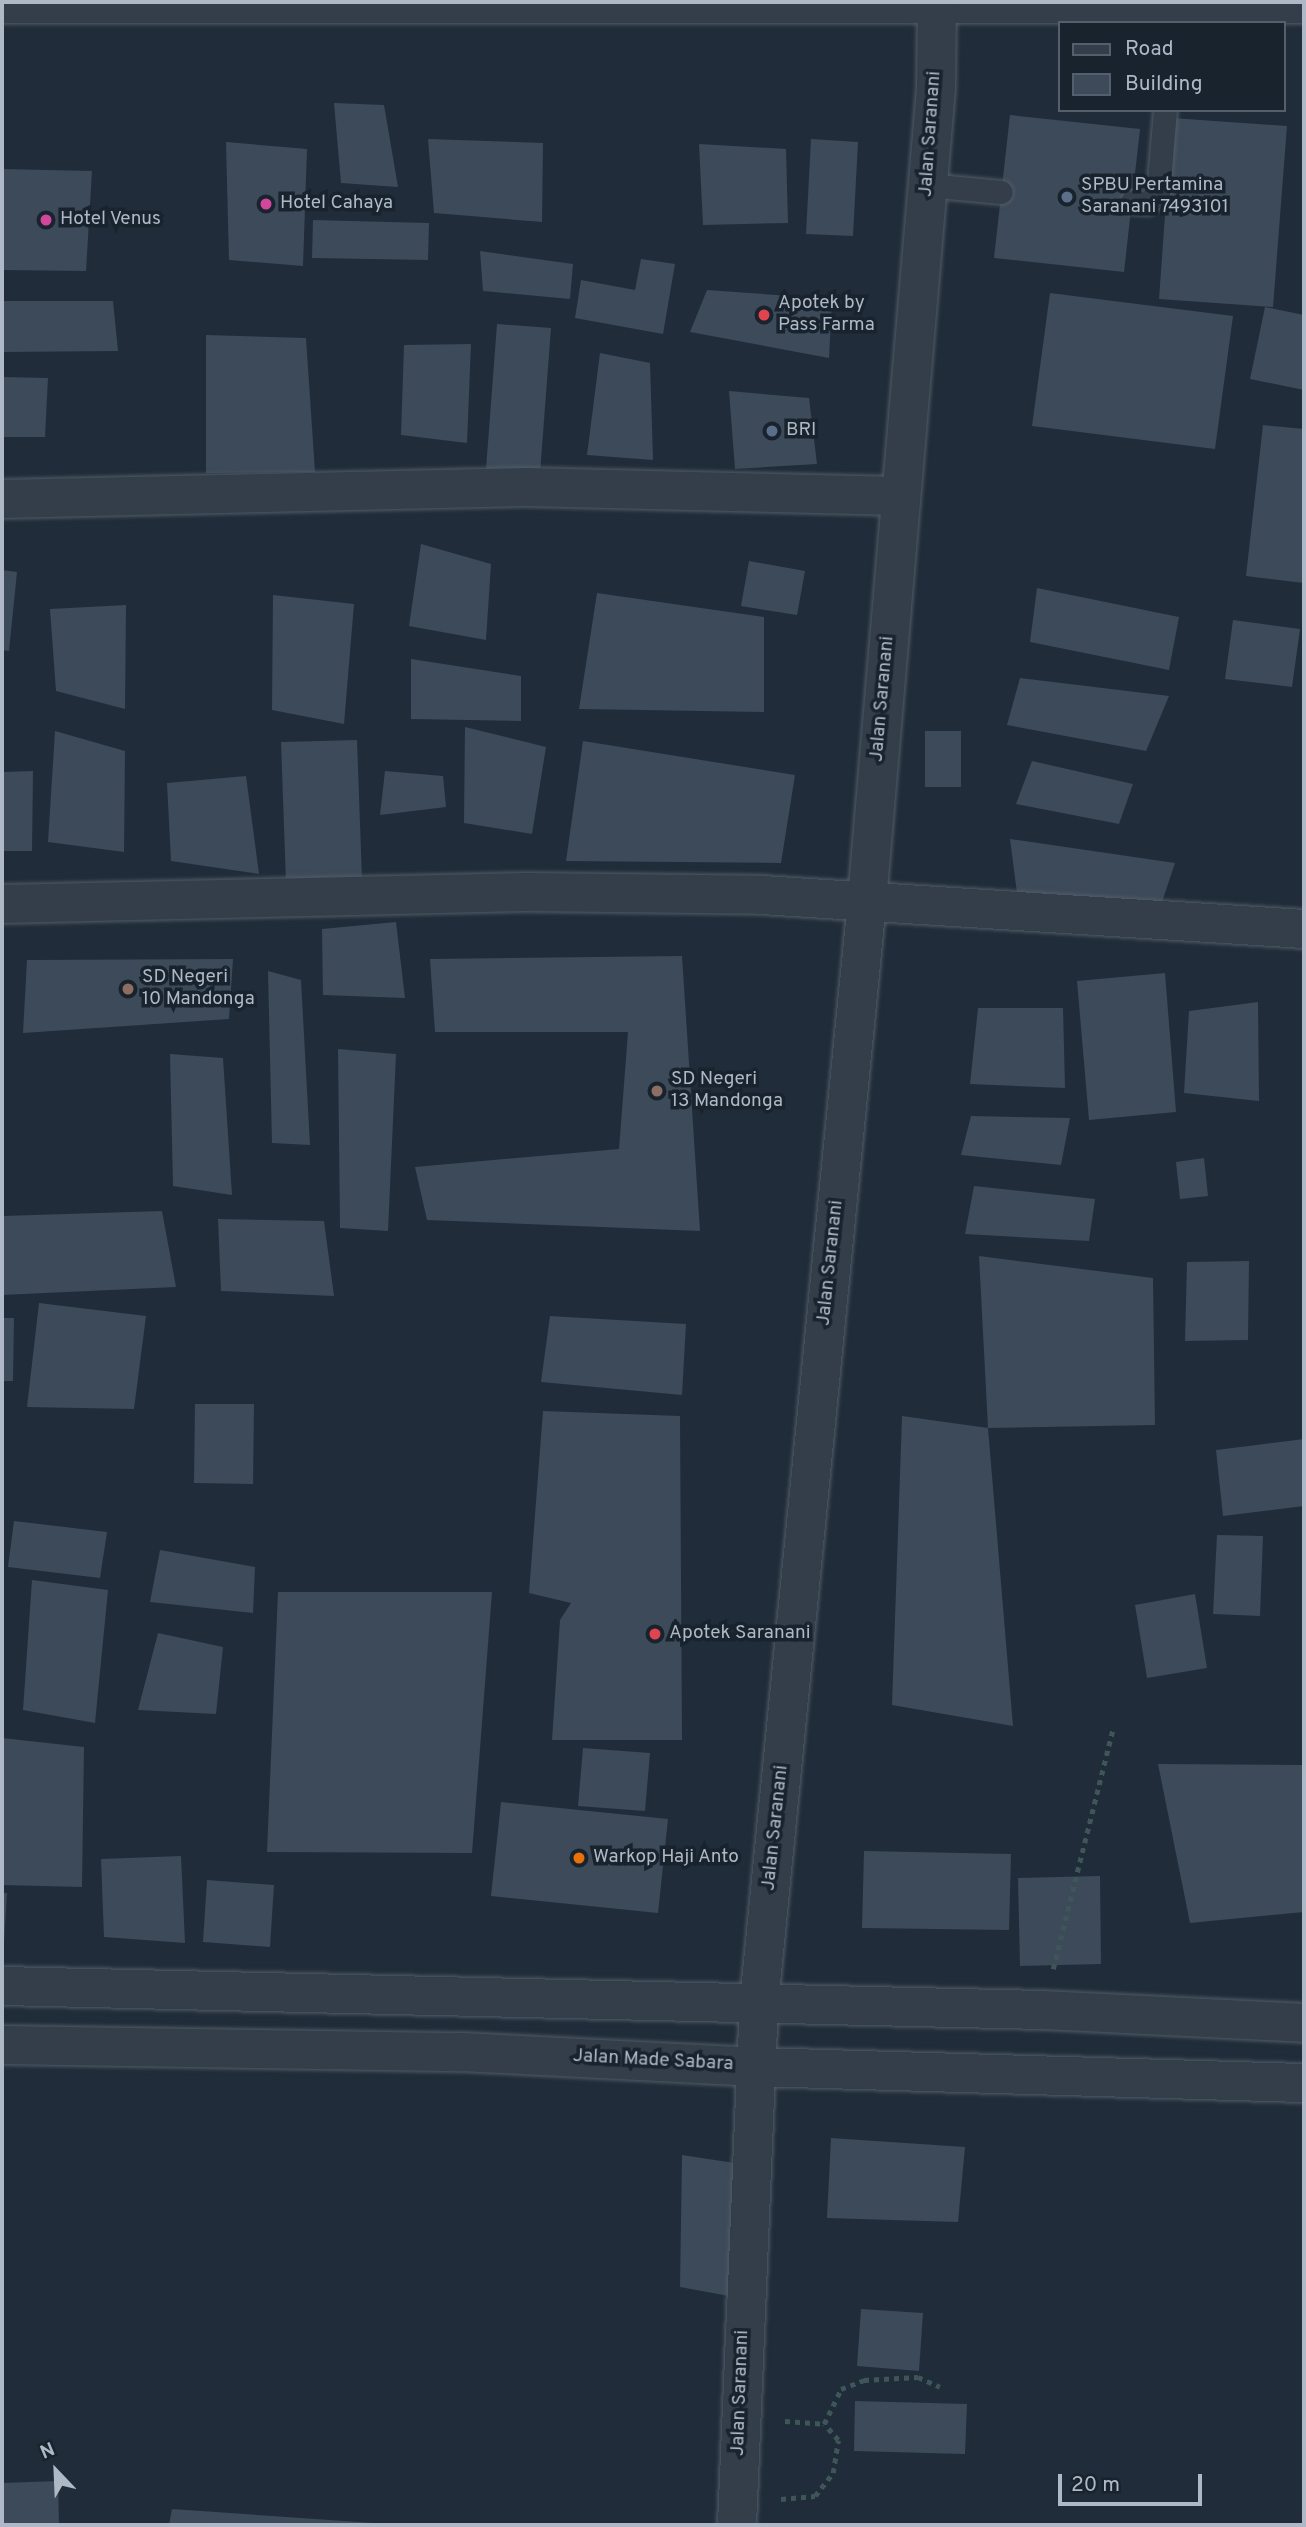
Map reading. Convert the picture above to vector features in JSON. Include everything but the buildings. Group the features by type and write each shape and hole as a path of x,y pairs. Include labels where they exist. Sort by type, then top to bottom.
{"street":[{"path":"2,4 937,3 1173,14 1304,4"},
{"name":"Jalan Saranani","path":"737,2514 739,2418 759,2003 867,901 927,185 937,3"},
{"path":"2,499 526,487 899,496"},
{"path":"2,904 527,892 867,901 1304,929"},
{"path":"2,1986 1042,2010 1304,2022"},
{"name":"Jalan Made Sabara","path":"2,2045 463,2052 757,2067 1304,2083"}],"lane":[{"path":"1132,202 1147,203 1158,193 1165,112"},
{"path":"927,185 1001,192"}],"path":[{"path":"1042,2010 1113,1729"},
{"path":"824,2424 847,2384 883,2376 918,2377 940,2387"},
{"path":"737,2514 815,2497 833,2473 838,2440 824,2424 739,2418"}],"place":[{"name":"SPBU Pertamina Saranani 7493101","path":"1067,197"},
{"name":"Hotel Cahaya","path":"266,204"},
{"name":"Hotel Venus","path":"46,220"},
{"name":"Apotek by Pass Farma","path":"764,315"},
{"name":"BRI","path":"772,431"},
{"name":"SD Negeri 10 Mandonga","path":"128,989"},
{"name":"SD Negeri 13 Mandonga","path":"657,1091"},
{"name":"Apotek Saranani","path":"655,1634"},
{"name":"Warkop Haji Anto","path":"579,1858"}]}
